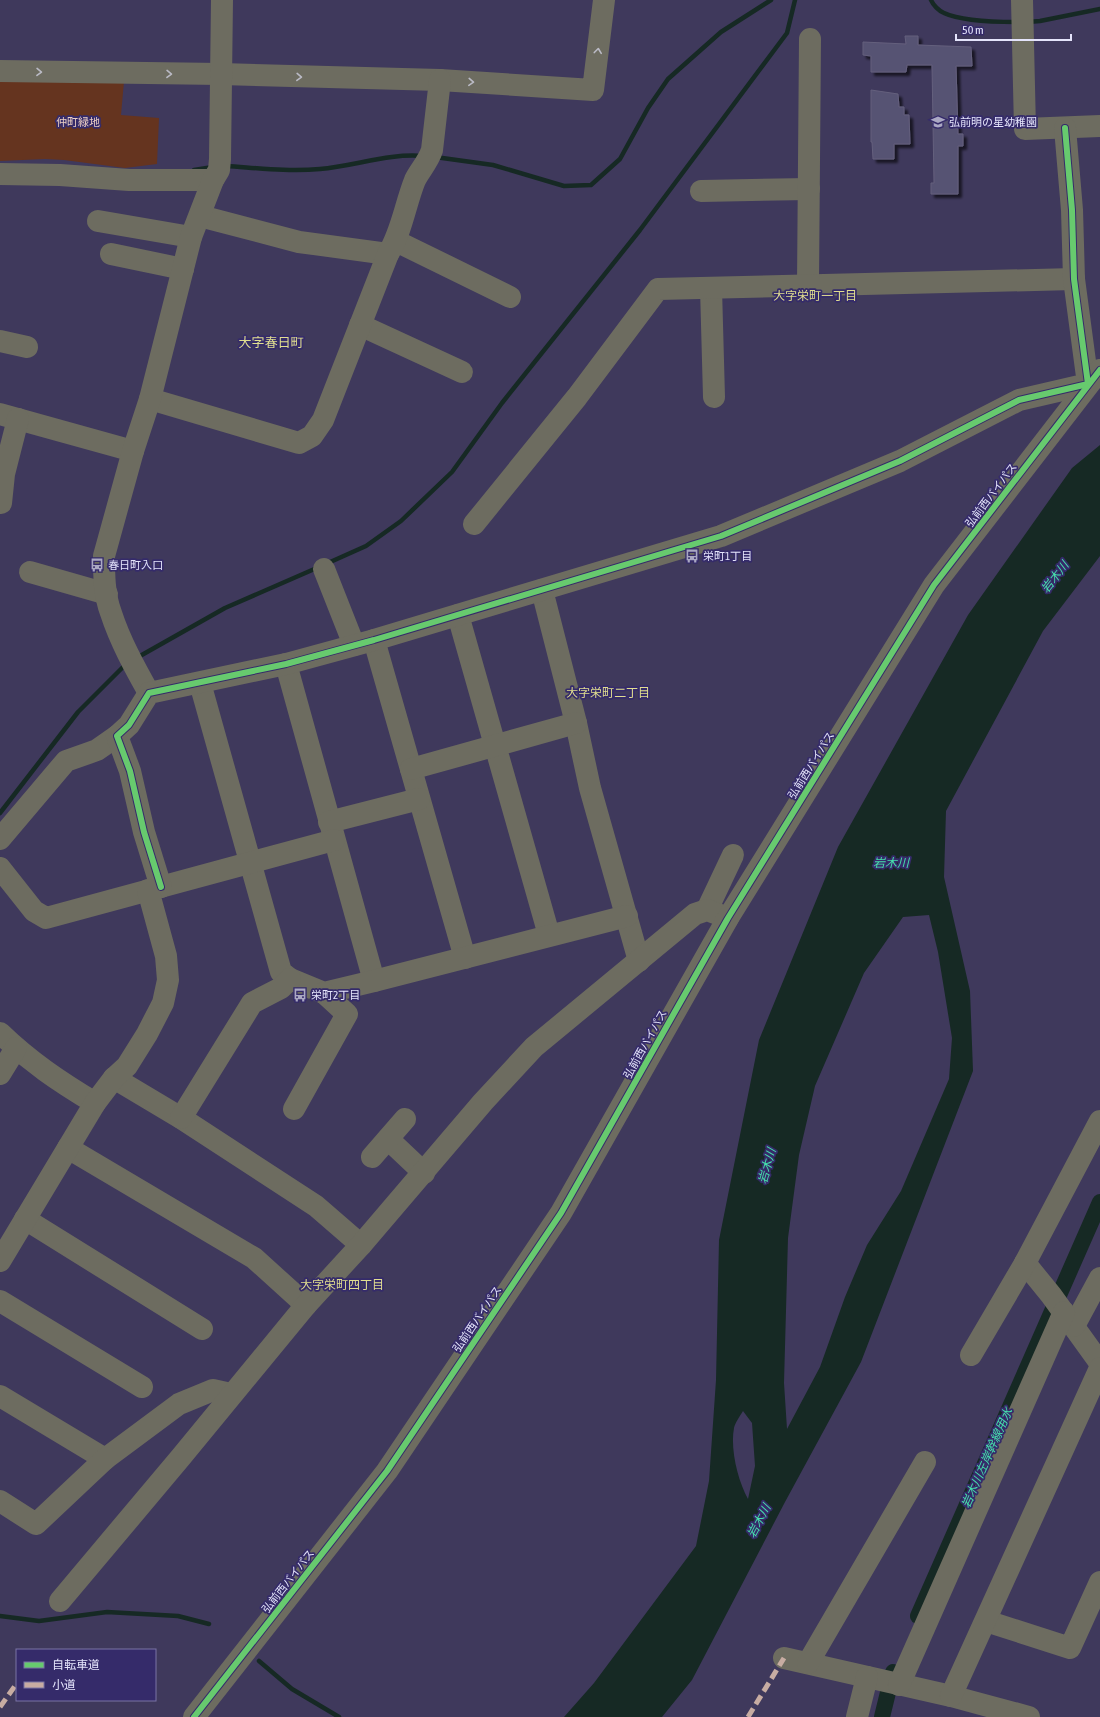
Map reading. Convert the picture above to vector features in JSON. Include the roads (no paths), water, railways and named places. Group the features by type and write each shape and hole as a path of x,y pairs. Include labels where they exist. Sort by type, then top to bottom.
{"street":[{"path":"149,693 136,670 110,612 104,572 104,556 133,451 150,399 191,237 217,170 222,0"},
{"path":"0,71 221,74 440,80 593,90 604,0"},
{"path":"1022,17 1026,129 1100,126"},
{"path":"808,284 810,39"},
{"path":"150,399 299,443 312,436 323,420 392,248 416,180 431,155 440,80"},
{"path":"0,839 66,761 97,750 116,736 129,725 149,693 286,664 458,615 721,536 900,461 1019,400 1094,377 1074,279 1072,210 1065,128"},
{"path":"0,174 53,175 129,180 217,170"},
{"path":"701,191 809,189"},
{"path":"200,216 299,242 392,248 510,297"},
{"path":"98,221 191,237"},
{"path":"111,254 183,269"},
{"path":"474,524 577,397 658,289 808,284 1074,279"},
{"path":"711,288 714,397"},
{"path":"360,325 462,372"},
{"path":"0,341 27,347"},
{"name":"弘前西バイパス","path":"194,1717 387,1471 561,1213 728,918 934,585 1094,377"},
{"path":"1,503 9,416 133,451"},
{"path":"324,569 364,642 411,769 465,958"},
{"path":"30,572 107,594"},
{"path":"542,590 576,723 590,788 640,961"},
{"path":"458,615 549,935"},
{"path":"286,664 374,981"},
{"path":"200,682 281,972 290,979 324,993 347,1014 294,1109"},
{"path":"411,769 576,723"},
{"path":"0,1261 96,1103 114,1078 127,1066 147,1034 163,1003 168,980 166,956 144,832 130,771 116,736"},
{"path":"0,868 34,911 46,918 251,862 419,799"},
{"path":"706,910 733,855"},
{"path":"60,1601 181,1457 306,1304 361,1245 483,1102 534,1046 640,961 695,914 706,910 728,918"},
{"path":"324,993 626,916"},
{"path":"181,1118 252,1003 281,988 290,979"},
{"path":"0,1074 8,1041 52,1077 96,1103"},
{"path":"114,1078 181,1118 316,1206 361,1245"},
{"path":"372,1157 405,1119"},
{"path":"971,1355 1025,1263 1100,1121"},
{"path":"388,1139 424,1173"},
{"path":"68,1148 254,1258 306,1304"},
{"path":"25,1219 202,1330"},
{"path":"1025,1263 1062,1310 1100,1363"},
{"path":"857,1717 887,1682 1062,1310 1100,1278"},
{"path":"0,1301 142,1388"},
{"path":"951,1696 1100,1368"},
{"path":"0,1501 36,1524 105,1460 179,1404 213,1390 231,1394"},
{"path":"0,1396 105,1460"},
{"path":"808,1663 925,1462"},
{"path":"986,1621 1070,1648 1100,1582"},
{"path":"784,1658 951,1696 1030,1717"}],"water":[{"name":"岩木川","path":"1100,445 1100,556 1043,631 946,811 944,877 970,991 973,1071 861,1362 785,1502 692,1680 662,1717 564,1717 594,1683 696,1546 709,1481 716,1380 719,1240 759,1040 838,847 968,615 1072,468","holes":["929,915 938,952 952,1038 949,1079 901,1191 867,1245 845,1297 820,1367 787,1429 784,1383 788,1238 799,1155 815,1086 864,973 903,917","743,1411 752,1423 755,1466 748,1499 738,1474 733,1445 735,1426"]}],"waterway":[{"path":"435,157 493,165 564,186 591,185 620,159 648,108 668,79 721,32 771,0"},
{"path":"328,563 366,546 401,521 452,472 502,403 640,230 787,33 795,0"},
{"path":"931,0 940,11 951,16 1000,22 1016,22"},
{"path":"1028,22 1100,9"},
{"path":"226,166 308,170 397,156 423,156"},
{"path":"194,170 213,167"},
{"path":"140,656 225,608 319,567"},
{"path":"0,813 78,712 124,666"},
{"name":"岩木川左岸幹線用水","path":"918,1616 1100,1202"},
{"path":"0,1616 39,1621 107,1612 178,1616 209,1624"},
{"path":"259,1661 292,1689 339,1717"},
{"name":"岩木川左岸幹線用水","path":"882,1717 893,1672"}],"place":[{"name":"弘前明の星幼稚園","path":"938,122"},
{"name":"栄町1丁目","path":"692,556"},
{"name":"春日町入口","path":"97,565"},
{"name":"栄町2丁目","path":"300,995"}],"district":[{"name":"大字栄町一丁目","path":"815,296"},
{"name":"大字春日町","path":"271,342"},
{"name":"大字栄町二丁目","path":"608,693"},
{"name":"大字栄町四丁目","path":"342,1285"}],"park label":[{"name":"仲町緑地","path":"78,122"}]}
